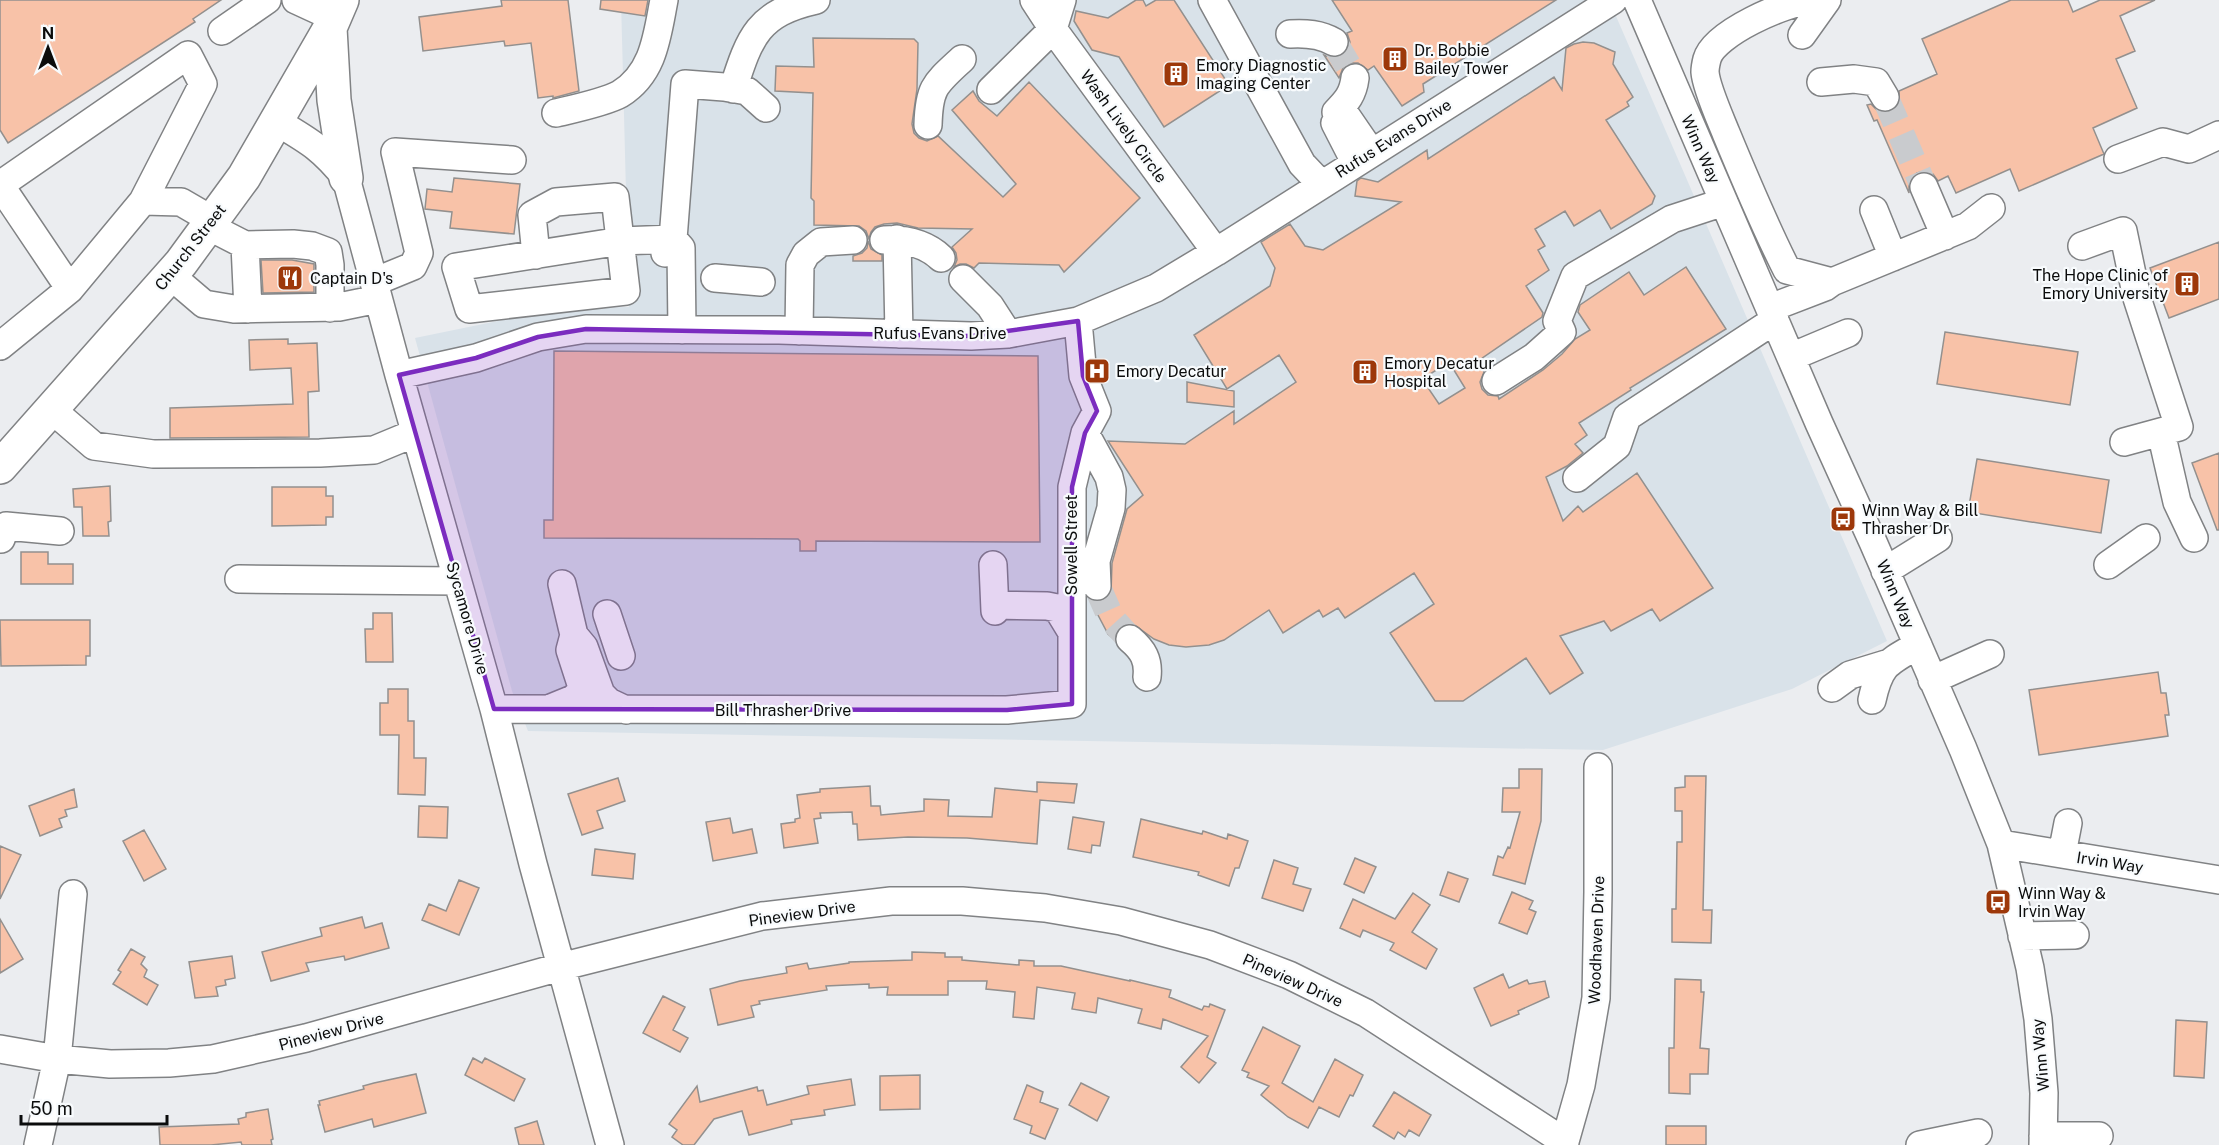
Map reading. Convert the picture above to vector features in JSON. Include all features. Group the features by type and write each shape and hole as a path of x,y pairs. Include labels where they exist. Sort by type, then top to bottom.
{"main road":[{"name":"Church Street","path":"0,467 170,275 210,223 244,177 336,16"},
{"path":"336,16 334,100 346,178"}],"street":[{"path":"222,31 267,0"},
{"path":"296,0 336,16"},
{"path":"556,113 618,95 643,75 656,46 664,0"},
{"path":"733,89 743,57 758,28 772,15 816,0"},
{"name":"Wash Lively Circle","path":"1034,0 1216,252"},
{"path":"991,90 1053,29 1062,0"},
{"path":"1212,0 1302,164 1321,184"},
{"name":"Rufus Evans Drive","path":"399,375 476,358 538,337 586,329 799,331 970,336 1008,334 1078,321 1156,288 1216,252 1613,0"},
{"name":"Winn Way","path":"1637,0 1918,645 2001,844 2030,968 2038,1019 2044,1093 2043,1141"},
{"path":"1810,0 1772,12 1738,27 1720,40 1707,56 1705,73 1719,115 1763,224 1787,270 1833,282"},
{"path":"1802,35 1827,0"},
{"path":"1290,34 1306,33 1324,36 1334,42"},
{"path":"0,346 70,289 143,201 203,84 188,55 0,185 70,289"},
{"path":"928,125 932,92 944,76 962,59"},
{"path":"1336,112 1354,91 1355,78"},
{"path":"1821,82 1854,79 1876,82 1885,98"},
{"path":"674,330 681,248 673,239 684,84 747,91 766,108"},
{"name":"Sycamore Drive","path":"277,122 316,145 346,178 415,433 494,709 560,967 610,1145"},
{"path":"2118,159 2163,142 2189,149 2219,135"},
{"path":"170,275 204,304 234,309 330,308 376,291 413,266 419,253 395,152 512,160"},
{"path":"1924,187 1945,236"},
{"path":"536,255 532,215 556,202 615,197 621,242 626,291 469,309 456,267 536,255 621,242 673,239"},
{"path":"143,201 181,202 245,245 293,244 312,246 328,252 330,308"},
{"path":"1496,381 1534,357 1562,332 1557,321 1575,276 1672,219 1724,202"},
{"path":"1576,478 1617,446 1627,417 1773,314 1833,282 1968,226 1991,208"},
{"path":"1874,210 1893,257"},
{"path":"2082,246 2123,231 2137,298 2180,427 2124,442"},
{"path":"799,331 800,265 806,254 821,242 853,240"},
{"path":"899,334 891,240 921,244 941,258"},
{"path":"245,245 248,309"},
{"path":"715,278 761,282"},
{"path":"963,279 990,306 1008,334"},
{"name":"Sowell Street","path":"1072,704 1072,487 1085,433 1097,411 1083,376 1078,321"},
{"path":"1791,357 1848,333"},
{"path":"51,409 94,446 153,454 320,453 374,450 415,433"},
{"path":"2161,432 2177,502 2194,538"},
{"path":"1085,433 1109,477 1112,490 1111,508 1096,561 1097,586"},
{"path":"0,545 6,526 60,531"},
{"path":"1885,571 1938,538"},
{"path":"2108,565 2146,538"},
{"path":"993,565 995,603"},
{"path":"239,579 388,572 457,580"},
{"path":"995,603 1061,590 1071,572"},
{"path":"562,584 574,635 584,647 601,694 609,702 626,710"},
{"path":"995,603 1057,608 1071,632"},
{"path":"607,614 621,656"},
{"path":"547,709 573,699 580,693 582,687 570,650 574,635"},
{"path":"1130,639 1139,647 1149,664 1147,677"},
{"path":"1833,688 1850,675 1886,664 1918,645"},
{"path":"1932,680 1990,654"},
{"path":"1872,700 1876,683 1886,664"},
{"name":"Bill Thrasher Drive","path":"494,709 1007,710 1072,704"},
{"name":"Woodhaven Drive","path":"1564,1144 1581,1085 1596,998 1598,767"},
{"path":"2062,854 2068,823"},
{"name":"Irvin Way","path":"2001,844 2219,880"},
{"path":"38,1145 57,1059 73,894"},
{"name":"Pineview Drive","path":"0,1050 110,1064 169,1063 213,1059 306,1038 560,967 762,916 891,901 962,901 1045,908 1110,919 1210,945 1288,975 1366,1013 1564,1144"},
{"path":"2022,936 2076,935"},
{"path":"1920,1145 1978,1133"},
{"path":"2043,1141 2098,1136"}],"highlighted area":[{"path":"1078,321 1083,376 1097,411 1085,433 1072,487 1072,704 1007,710 494,709 399,375 476,358 538,337 586,329 971,336"}],"shaded area":[{"name":"Emory Decatur","path":"621,0 1609,0 1887,641 1792,689 1603,750 528,731 512,691 415,338 562,308 629,307"}],"building":[{"path":"0,0 221,0 193,19 195,22 8,143 0,130"},
{"path":"501,0 568,0 579,91 553,98 553,96 538,98 531,43 505,46 504,41 423,51 419,17 502,6"},
{"path":"601,0 648,0 645,16 600,9"},
{"name":"Emory Diagnostic Imaging Center","path":"1136,0 1143,0 1146,6 1156,0 1174,0 1229,85 1164,127 1119,57 1092,50 1074,21 1076,11 1108,18"},
{"name":"Dr. Bobbie Bailey Tower","path":"1332,0 1556,0 1423,84 1424,92 1402,106 1374,66 1368,70 1358,63 1350,63 1343,68 1339,78 1324,55 1334,58 1343,55 1350,42 1347,33 1352,31"},
{"path":"2011,0 2068,0 2073,12 2100,0 2155,0 2120,16 2135,51 2116,59 2137,108 2093,128 2104,154 2019,191 2010,169 1956,193 1948,176 1938,181 1933,174 1925,171 1911,178 1909,193 1877,120 1874,121 1867,105 1871,104 1877,110 1885,113 1893,111 1899,104 1899,91 1937,74 1922,39"},
{"path":"813,38 914,39 918,43 917,89 912,124 914,133 927,141 938,136 1003,197 1016,184 952,110 973,91 979,101 997,116 1029,82 1140,198 1064,272 1059,265 979,263 974,268 966,264 954,267 957,260 952,247 972,229 918,228 897,223 884,224 875,227 869,239 866,231 859,226 814,225 814,201 811,198 813,93 775,91 776,66 814,67"},
{"name":"Emory Decatur Hospital","path":"1594,43 1615,52 1613,64 1633,97 1627,102 1629,106 1606,120 1655,196 1652,204 1611,229 1600,210 1574,226 1565,211 1535,229 1545,246 1538,250 1549,270 1526,286 1543,313 1542,317 1478,361 1484,372 1480,382 1482,389 1488,395 1498,396 1499,399 1543,370 1575,339 1590,330 1578,312 1580,305 1629,272 1644,295 1686,267 1726,329 1630,388 1631,390 1579,423 1587,435 1575,444 1583,453 1567,466 1546,477 1563,521 1578,506 1583,512 1637,473 1713,588 1660,621 1652,609 1611,631 1604,621 1560,636 1583,673 1550,694 1526,658 1463,701 1435,701 1390,633 1434,604 1414,573 1345,618 1338,608 1323,617 1319,610 1283,633 1269,610 1224,640 1209,645 1186,647 1169,645 1154,639 1133,624 1125,624 1119,628 1115,640 1108,634 1090,600 1098,602 1105,600 1111,593 1112,563 1127,509 1143,495 1108,441 1185,444 1234,411 1234,424 1296,382 1279,355 1227,389 1194,335 1270,286 1275,268 1261,242 1290,224 1305,246 1323,250 1401,202 1355,196 1357,181 1361,178 1378,182 1427,150 1428,159 1554,77 1562,90 1566,48 1574,44","holes":["1449,362 1465,388 1439,404 1422,379"]},
{"path":"454,178 520,184 514,234 450,228 452,212 425,209 427,189 452,192"},
{"path":"868,241 871,249 882,255 882,261 853,261 853,256 862,253 867,248"},
{"name":"The Hope Clinic of Emory University","path":"2219,242 2219,299 2169,318 2150,268"},
{"name":"Captain D's","path":"261,260 292,260 314,264 314,292 263,293"},
{"path":"1945,332 2078,352 2070,405 1937,384"},
{"path":"288,339 288,344 317,343 319,391 308,392 309,437 170,438 170,408 293,404 291,368 250,370 249,340"},
{"path":"554,351 1038,356 1040,542 816,541 816,551 800,551 798,539 544,538 544,520 553,520"},
{"path":"1187,382 1234,391 1234,407 1187,402"},
{"path":"2219,453 2219,530 2217,530 2192,463"},
{"path":"1977,459 2109,480 2101,533 1968,512"},
{"path":"110,486 109,536 83,536 82,507 74,507 73,489"},
{"path":"272,487 326,487 326,496 333,496 333,517 326,517 326,525 272,526"},
{"path":"21,552 48,552 48,564 73,564 73,584 21,584"},
{"path":"373,613 392,613 393,662 366,662 365,629 373,629"},
{"path":"0,620 90,620 90,656 86,656 86,665 1,666"},
{"path":"2158,672 2161,693 2166,693 2169,715 2165,715 2168,736 2039,755 2029,690"},
{"path":"388,689 408,689 408,721 414,721 414,758 426,758 425,795 398,794 399,735 380,735 380,703 388,703"},
{"path":"1519,769 1542,769 1541,821 1525,884 1493,875 1498,856 1503,858 1508,847 1510,848 1520,812 1502,812 1503,788 1519,788"},
{"path":"1685,776 1706,776 1703,910 1712,910 1711,943 1672,942 1672,909 1676,909 1677,842 1682,842 1682,811 1675,811 1675,788 1685,787"},
{"path":"618,778 625,801 597,811 603,828 582,835 568,794"},
{"path":"1037,782 1077,784 1074,803 1040,800 1037,844 967,838 908,837 858,840 857,824 853,824 852,812 820,813 821,818 814,819 818,843 784,848 781,824 795,822 795,819 800,818 797,795 820,792 820,789 870,786 871,806 880,806 881,815 924,811 924,799 949,800 948,816 992,817 995,788 1037,792"},
{"path":"74,789 77,807 65,810 67,816 59,819 62,827 40,836 29,806"},
{"path":"419,806 448,807 447,838 418,837"},
{"path":"1073,817 1104,822 1100,846 1092,845 1091,853 1068,849"},
{"path":"730,818 733,833 752,829 757,853 713,861 706,822"},
{"path":"1141,819 1202,834 1203,831 1227,839 1228,834 1248,841 1239,868 1235,868 1229,886 1198,875 1199,872 1133,857"},
{"path":"144,830 166,869 144,881 123,841"},
{"path":"0,846 21,855 0,899"},
{"path":"595,849 635,854 633,879 592,875"},
{"path":"1355,858 1376,867 1364,893 1344,884"},
{"path":"1274,860 1298,868 1293,884 1311,889 1303,911 1262,898"},
{"path":"1448,872 1468,879 1459,902 1440,895"},
{"path":"459,880 479,888 459,935 422,920 429,904 446,911"},
{"path":"1512,892 1533,901 1529,909 1536,912 1527,934 1499,923"},
{"path":"1413,893 1430,905 1412,932 1437,949 1426,969 1390,950 1394,943 1363,930 1360,937 1340,928 1353,899 1395,919"},
{"path":"362,917 365,928 382,923 389,948 345,960 344,956 306,963 309,971 271,981 262,952 322,936 320,928"},
{"path":"0,919 23,959 0,973"},
{"path":"131,949 145,957 141,964 147,970 144,977 158,985 147,1005 113,984 121,972 118,970"},
{"path":"912,952 945,953 945,957 962,957 962,960 1019,965 1019,960 1034,961 1034,966 1061,966 1171,990 1169,997 1202,1010 1204,1006 1209,1007 1210,1004 1225,1010 1207,1057 1216,1063 1199,1083 1181,1067 1208,1036 1163,1019 1161,1029 1138,1023 1142,1009 1098,998 1096,1013 1072,1009 1075,993 1037,987 1034,1019 1013,1017 1015,992 986,989 987,981 948,981 948,995 887,995 888,987 869,988 869,984 826,986 827,990 759,1001 760,1004 751,1006 754,1017 718,1025 710,989 787,973 786,967 807,963 809,969 849,962 912,960"},
{"path":"232,956 235,978 225,980 226,985 216,987 218,996 195,998 189,962"},
{"path":"1503,974 1509,988 1527,980 1529,984 1545,981 1549,997 1491,1026 1474,988"},
{"path":"1675,979 1701,980 1701,992 1704,992 1700,1048 1709,1049 1708,1074 1690,1074 1690,1094 1669,1093 1669,1048 1674,1048"},
{"path":"663,996 685,1007 673,1030 688,1038 680,1052 643,1033"},
{"path":"2176,1020 2207,1022 2204,1078 2174,1076"},
{"path":"1263,1027 1300,1046 1282,1083 1313,1102 1335,1059 1363,1075 1339,1117 1319,1107 1308,1128 1288,1117 1261,1095 1269,1086 1247,1077 1249,1073 1242,1070"},
{"path":"473,1058 482,1063 485,1058 525,1079 514,1101 465,1075"},
{"path":"416,1074 426,1113 374,1127 372,1119 325,1132 319,1101 364,1089 363,1086"},
{"path":"920,1075 920,1109 880,1110 880,1076"},
{"path":"851,1079 855,1105 824,1110 825,1115 791,1120 792,1124 749,1135 742,1111 714,1119 694,1145 683,1145 672,1137 677,1130 669,1124 697,1086 700,1102 757,1087 758,1091 763,1090 767,1105 809,1094 807,1086"},
{"path":"1081,1083 1109,1097 1097,1121 1069,1105"},
{"path":"1027,1085 1043,1092 1040,1102 1058,1109 1045,1139 1030,1133 1032,1126 1014,1119"},
{"path":"1394,1092 1431,1115 1419,1136 1409,1130 1405,1137 1398,1132 1394,1139 1373,1126"},
{"path":"268,1109 272,1145 242,1145 241,1142 211,1145 160,1145 159,1127 239,1124 238,1119 246,1117 246,1113"},
{"path":"537,1121 544,1145 519,1145 515,1128"},
{"path":"1666,1126 1706,1126 1706,1145 1666,1145"}],"tunnel":[{"path":"1334,42 1355,78"},
{"path":"1885,97 1924,187"},
{"path":"1097,586 1111,618 1130,639"}],"place":[{"name":"Dr. Bobbie Bailey Tower","path":"1395,59"},
{"name":"Emory Diagnostic Imaging Center","path":"1176,74"},
{"name":"Captain D's","path":"290,278"},
{"name":"The Hope Clinic of Emory University","path":"2187,284"},
{"name":"Emory Decatur","path":"1097,371"},
{"name":"Emory Decatur Hospital","path":"1365,372"},
{"name":"Winn Way & Bill Thrasher Dr","path":"1843,519"},
{"name":"Winn Way & Irvin Way","path":"1998,902"}]}
